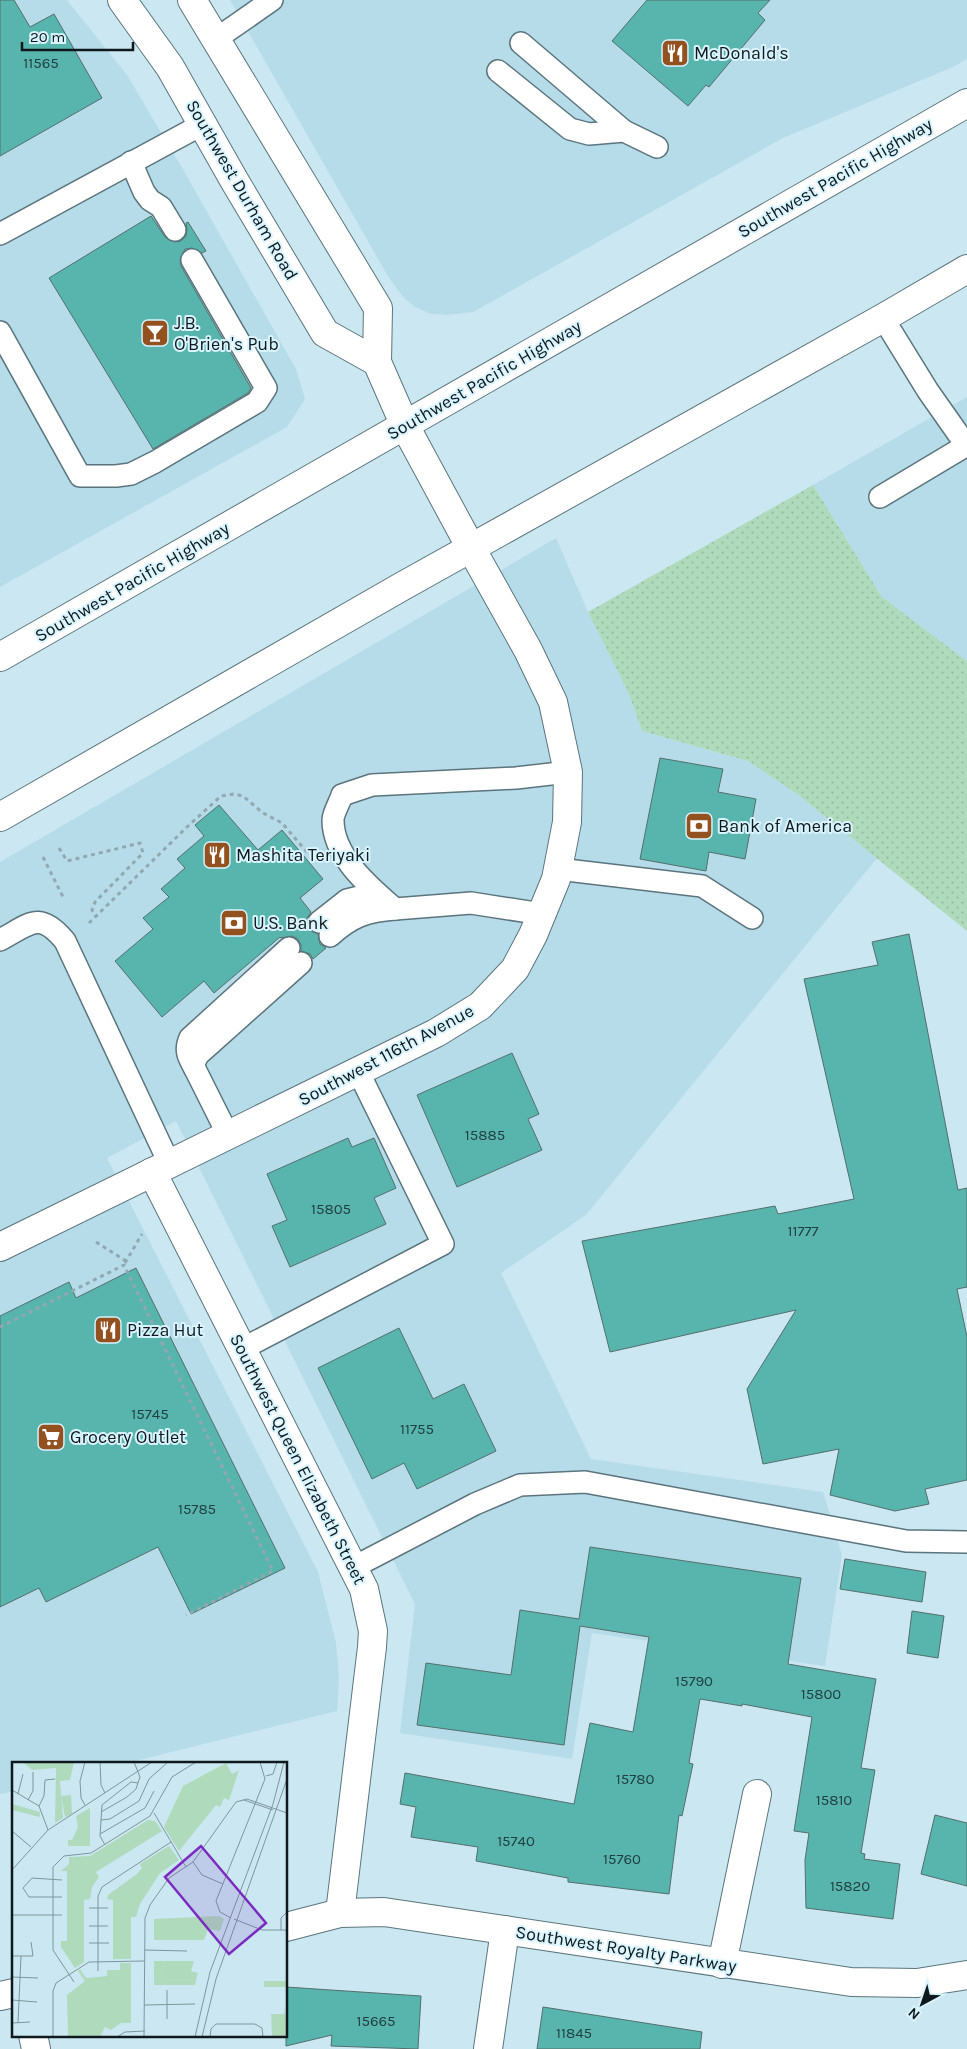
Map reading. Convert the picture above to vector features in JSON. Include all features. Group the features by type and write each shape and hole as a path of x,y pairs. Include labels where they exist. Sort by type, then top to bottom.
{"main road":[{"name":"Southwest Durham Road","path":"122,0 170,67 325,333 377,362"},
{"path":"192,0 378,308 377,362 405,426 471,548"},
{"name":"Southwest Pacific Highway","path":"0,657 967,102"},
{"path":"0,817 471,548 883,318 967,269"},
{"name":"Southwest 116th Avenue","path":"0,1247 436,1033 480,1006 515,969 533,936 558,869 567,822 568,772 553,702 528,650 471,548"},
{"name":"Southwest Queen Elizabeth Street","path":"160,1168 242,1349 364,1589 373,1631 370,1672 340,1913"},
{"path":"722,1964 757,1794"},
{"name":"Southwest Royalty Parkway","path":"288,1926 340,1913 384,1912 851,1982 917,1983 967,1975"},
{"path":"488,2049 505,1930"},
{"path":"32,2036 36,2049"}],"lane":[{"path":"216,39 272,0"},
{"path":"521,44 624,131 657,147"},
{"path":"498,71 570,129 589,134 624,131"},
{"path":"0,234 203,124"},
{"path":"131,162 144,192 150,200 161,207 175,230"},
{"path":"0,332 80,476 131,474 155,462 256,402 266,388 192,260"},
{"path":"880,497 967,445 928,391 883,318"},
{"path":"395,909 364,883 339,849 332,819 342,795 372,785 516,778 568,772"},
{"path":"558,869 702,886 752,918"},
{"path":"376,893 347,900 324,929 377,910 471,904 542,914"},
{"path":"0,940 32,922 44,923 72,936 160,1168"},
{"path":"228,1135 187,1054 186,1047 190,1038 295,955"},
{"path":"242,1349 443,1244 358,1072"},
{"path":"354,1567 475,1504 520,1486 575,1483 604,1486 906,1541 967,1542"}],"path":[{"path":"43,857 72,936 96,916 187,826 221,796 227,794 243,796 263,813 282,823 306,852 339,849"},
{"path":"59,848 67,860 140,843 143,853 95,902 92,910 96,916"},
{"path":"0,1327 125,1263 142,1234"},
{"path":"96,1242 125,1263 273,1571 186,1615"}],"shaded area":[{"path":"0,0 67,0 127,75 296,369 305,399 287,427 0,587"},
{"path":"230,0 967,0 967,59 953,67 783,138 473,312 446,315 431,314 415,307 404,298 389,278"},
{"path":"967,397 967,661 882,597 813,485"},
{"path":"556,538 588,612 629,694 642,731 748,761 797,794 877,858 586,1215 501,1273 591,1459 823,1492 842,1555 825,1666 592,1633 572,1759 400,1733 415,1604 176,1121 107,1158 318,1572 336,1643 339,1677 337,1711 131,1762 12,1762 12,1791 0,1794 0,862"}],"green space":[{"path":"813,485 882,597 967,661 967,931 797,794 748,761 642,731 629,694 588,612"}],"building":[{"path":"0,0 14,0 30,27 54,14 102,98 0,156"},
{"name":"McDonald's","path":"647,0 770,0 758,13 765,20 709,87 706,85 688,106 612,41"},
{"name":"J.B. O'Brien's Pub","path":"151,216 165,237 175,242 181,241 186,236 186,223 188,222 206,251 202,253 192,248 185,249 180,260 181,266 251,388 248,393 153,449 49,278"},
{"name":"Bank of America","path":"660,758 723,769 718,792 756,799 745,859 709,852 706,871 640,859"},
{"name":"U.S. Bank","path":"219,805 258,850 282,830 323,879 300,898 311,912 307,918 309,929 318,934 320,944 326,948 313,959 310,954 301,951 298,939 292,936 280,937 214,993 204,981 162,1017 115,961 153,929 143,918 169,897 161,889 185,868 177,859 204,836 195,825"},
{"path":"909,934 958,1190 967,1188 967,1287 957,1289 967,1337 967,1480 925,1489 929,1504 895,1511 830,1495 839,1449 763,1464 747,1389 796,1310 610,1352 582,1241 775,1206 778,1214 854,1199 804,979 878,965 872,942"},
{"path":"512,1053 539,1114 528,1119 542,1150 457,1187 417,1095"},
{"path":"348,1138 352,1147 374,1138 396,1188 374,1198 386,1224 290,1267 272,1226 287,1220 267,1174"},
{"path":"136,1268 285,1568 191,1614 158,1547 46,1602 39,1588 0,1607 0,1316 69,1282 76,1298"},
{"path":"399,1328 433,1399 464,1384 496,1451 417,1489 404,1463 372,1479 318,1368"},
{"path":"590,1547 801,1578 788,1664 876,1679 861,1768 875,1770 861,1853 865,1854 864,1859 900,1864 893,1919 806,1908 805,1860 809,1833 794,1831 812,1717 742,1704 742,1706 700,1699 689,1763 693,1764 682,1816 679,1815 669,1894 568,1882 568,1878 476,1861 478,1847 411,1837 416,1807 400,1804 405,1773 574,1804 590,1723 633,1732 649,1637 580,1626 564,1745 417,1725 426,1663 511,1675 520,1610 579,1619"},
{"path":"845,1559 926,1572 922,1602 840,1589"},
{"path":"912,1611 944,1616 938,1658 907,1653"},
{"path":"935,1815 967,1823 967,1886 921,1874"},
{"path":"288,1987 421,1996 418,2049 331,2046 332,2035 286,2046 286,2036 288,2036"},
{"path":"543,2007 702,2032 700,2049 537,2049"}],"place":[{"name":"McDonald's","path":"675,53"},
{"name":"J.B. O'Brien's Pub","path":"155,333"},
{"name":"Bank of America","path":"699,826"},
{"name":"Mashita Teriyaki","path":"217,855"},
{"name":"U.S. Bank","path":"234,923"},
{"name":"Pizza Hut","path":"108,1330"},
{"name":"Grocery Outlet","path":"51,1437"}]}
